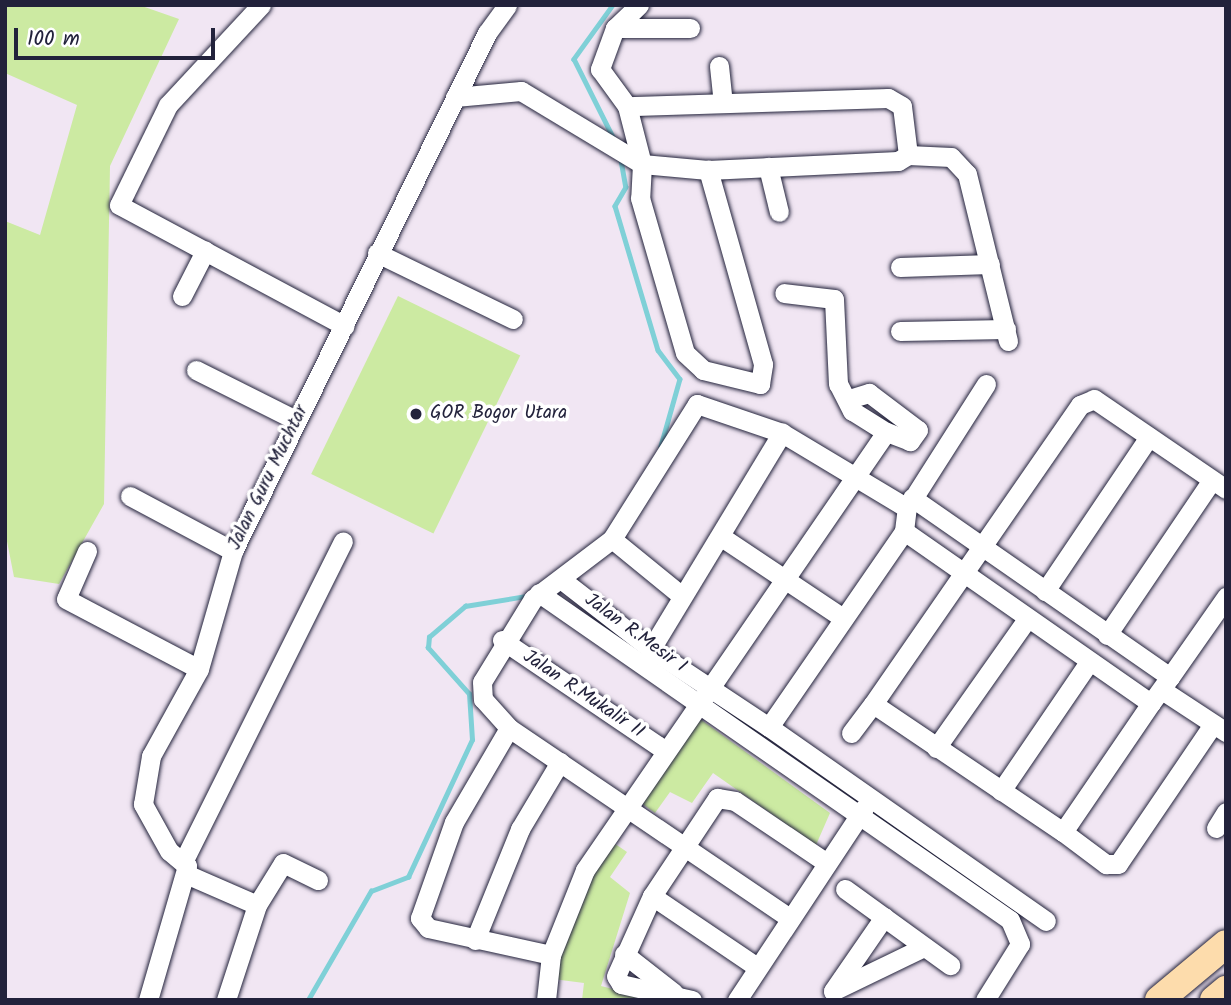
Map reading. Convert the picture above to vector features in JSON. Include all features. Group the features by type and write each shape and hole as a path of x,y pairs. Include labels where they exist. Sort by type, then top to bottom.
{"highway":[{"path":"1159,1000 1226,944"},
{"path":"1214,1000 1226,990"}],"street":[{"path":"261,5 168,105 119,205 345,326"},
{"name":"Jalan Guru Muchtar","path":"185,867 169,851 143,804 163,725 199,670 233,551 455,97 507,5"},
{"path":"639,5 615,28 600,69 626,106 642,164 639,198 685,353 703,370 760,384 763,364 708,170"},
{"path":"615,28 690,28"},
{"path":"719,66 723,103"},
{"path":"455,97 521,91 642,164 708,170 898,161 908,155 944,155 963,167 1007,335 900,331"},
{"path":"626,106 893,99 902,106 908,155"},
{"path":"768,167 779,212"},
{"path":"182,296 205,251"},
{"path":"377,253 513,319"},
{"path":"900,267 989,264"},
{"path":"784,293 834,299 833,368 852,411 886,432 910,441 918,430 869,393 849,400"},
{"path":"196,370 296,420"},
{"path":"769,727 904,531 909,503 986,384"},
{"path":"851,733 1080,405 1094,399 1219,484 1107,635"},
{"path":"790,918 686,845 509,729 483,699 482,682 502,640 539,593 562,580 612,539 696,404 782,433 909,503 1045,591 1107,635 1161,690"},
{"path":"546,1000 551,956 585,870 624,805 886,432"},
{"path":"651,649 782,433"},
{"path":"1045,591 1149,438"},
{"path":"130,496 233,551"},
{"path":"873,704 1106,864 1118,864 1219,728 1161,690 1089,662 904,531"},
{"path":"720,536 843,618"},
{"path":"612,539 682,596"},
{"path":"148,1000 185,867 343,541"},
{"path":"87,551 66,599 199,670"},
{"name":"Jalan R.Mesir I","path":"562,580 651,649 709,685 1046,921"},
{"path":"539,593 695,706 1017,926 1017,952 985,1000"},
{"path":"1063,832 1226,597"},
{"path":"936,748 1027,619"},
{"name":"Jalan R.Mukalir II","path":"502,640 663,749"},
{"path":"1001,791 1089,662"},
{"path":"509,729 454,822 420,918 428,928 551,956"},
{"path":"475,940 520,829 560,762"},
{"path":"685,998 624,954 652,896 718,798 726,796 827,863"},
{"path":"737,1000 870,799"},
{"path":"226,1000 257,905 283,863 318,880"},
{"path":"185,867 257,905"},
{"path":"845,889 950,965"},
{"path":"652,896 757,967"},
{"path":"830,995 884,917"},
{"path":"830,995 925,947"}],"green space":[{"path":"5,5 139,5 179,19 110,166 104,504 59,584 14,577 5,531 5,221 40,235 77,105 5,73"},
{"name":"GOR Bogor Utara","path":"398,296 520,356 433,534 311,474"},
{"path":"696,716 830,813 816,845 713,773 692,803 670,792 655,813 637,800"},
{"path":"608,839 627,852 610,877 630,893 601,986 656,1000 582,1000 584,983 553,979 557,950"}],"waterway":[{"path":"613,5 574,59 615,141"},
{"path":"621,160 626,187 615,206 658,350 680,379 661,446"},
{"path":"308,1000 371,891 408,877 472,740 469,694 428,648 429,637 465,606 526,596"}],"place":[{"name":"GOR Bogor Utara","path":"416,414"}]}
